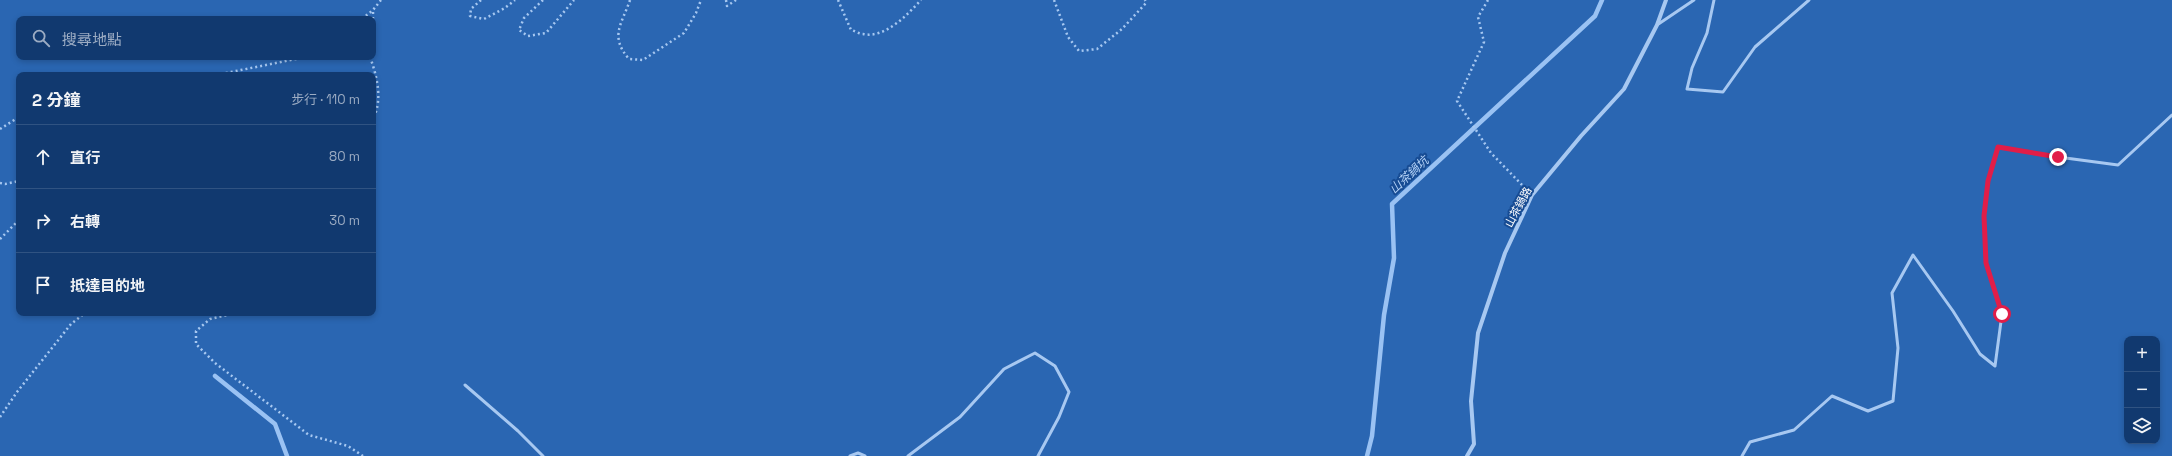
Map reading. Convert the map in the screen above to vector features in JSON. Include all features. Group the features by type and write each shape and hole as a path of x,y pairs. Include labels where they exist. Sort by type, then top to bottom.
{"street":[{"name":"山茶鍋路","path":"1468,456 1474,444 1471,401 1478,334 1505,253 1532,195 1581,136 1624,89 1657,25 1666,0"}],"lane":[{"path":"1657,25 1694,0"},
{"path":"1714,0 1706,33 1692,68 1686,90 1723,92 1755,47 1809,0"},
{"path":"1742,456 1750,442 1794,430 1832,396 1868,411 1893,401 1898,348 1892,293 1913,255 1954,311 1980,354 1996,366 2002,314 1986,263 1984,216 1988,181 1998,147 2118,165 2172,115"},
{"path":"908,456 960,417 1004,369 1035,353 1055,366 1069,392 1059,417 1038,456"},
{"path":"465,385 518,431 543,456"},
{"path":"850,456 858,453 865,456"}],"path":[{"path":"366,16 373,10 380,0"},
{"path":"481,0 471,9 470,16 484,19 505,8 515,0"},
{"path":"543,0 524,18 519,30 528,36 546,33 574,0"},
{"path":"630,0 619,25 620,49 629,59 643,60 684,32 696,14 701,0"},
{"path":"726,0 727,6 736,0"},
{"path":"838,0 851,30 864,35 882,32 908,15 921,0"},
{"path":"1054,0 1068,37 1079,51 1097,49 1122,29 1146,4 1145,0"},
{"path":"1488,0 1478,17 1484,42 1457,101 1491,152 1532,195"},
{"path":"373,10 373,16"},
{"path":"231,72 291,60"},
{"path":"371,60 375,72"},
{"path":"376,74 378,109 376,113"},
{"path":"0,129 16,119"},
{"path":"0,183 5,184 16,182"},
{"path":"0,239 16,223"},
{"path":"0,417 17,392 71,324 81,316"},
{"path":"223,316 210,319 196,331 196,344 215,363 309,435 348,446 363,456"}],"shaded area":[{"path":"0,0 2172,0 2172,456 0,456"}],"waterway":[{"name":"山茶鍋坑","path":"1367,456 1372,436 1384,315 1394,258 1392,204 1595,16 1602,0"},
{"path":"215,376 275,424 287,456"}],"route":[{"path":"2002,314 1986,263 1984,216 1988,181 1998,147 2058,157"}]}
